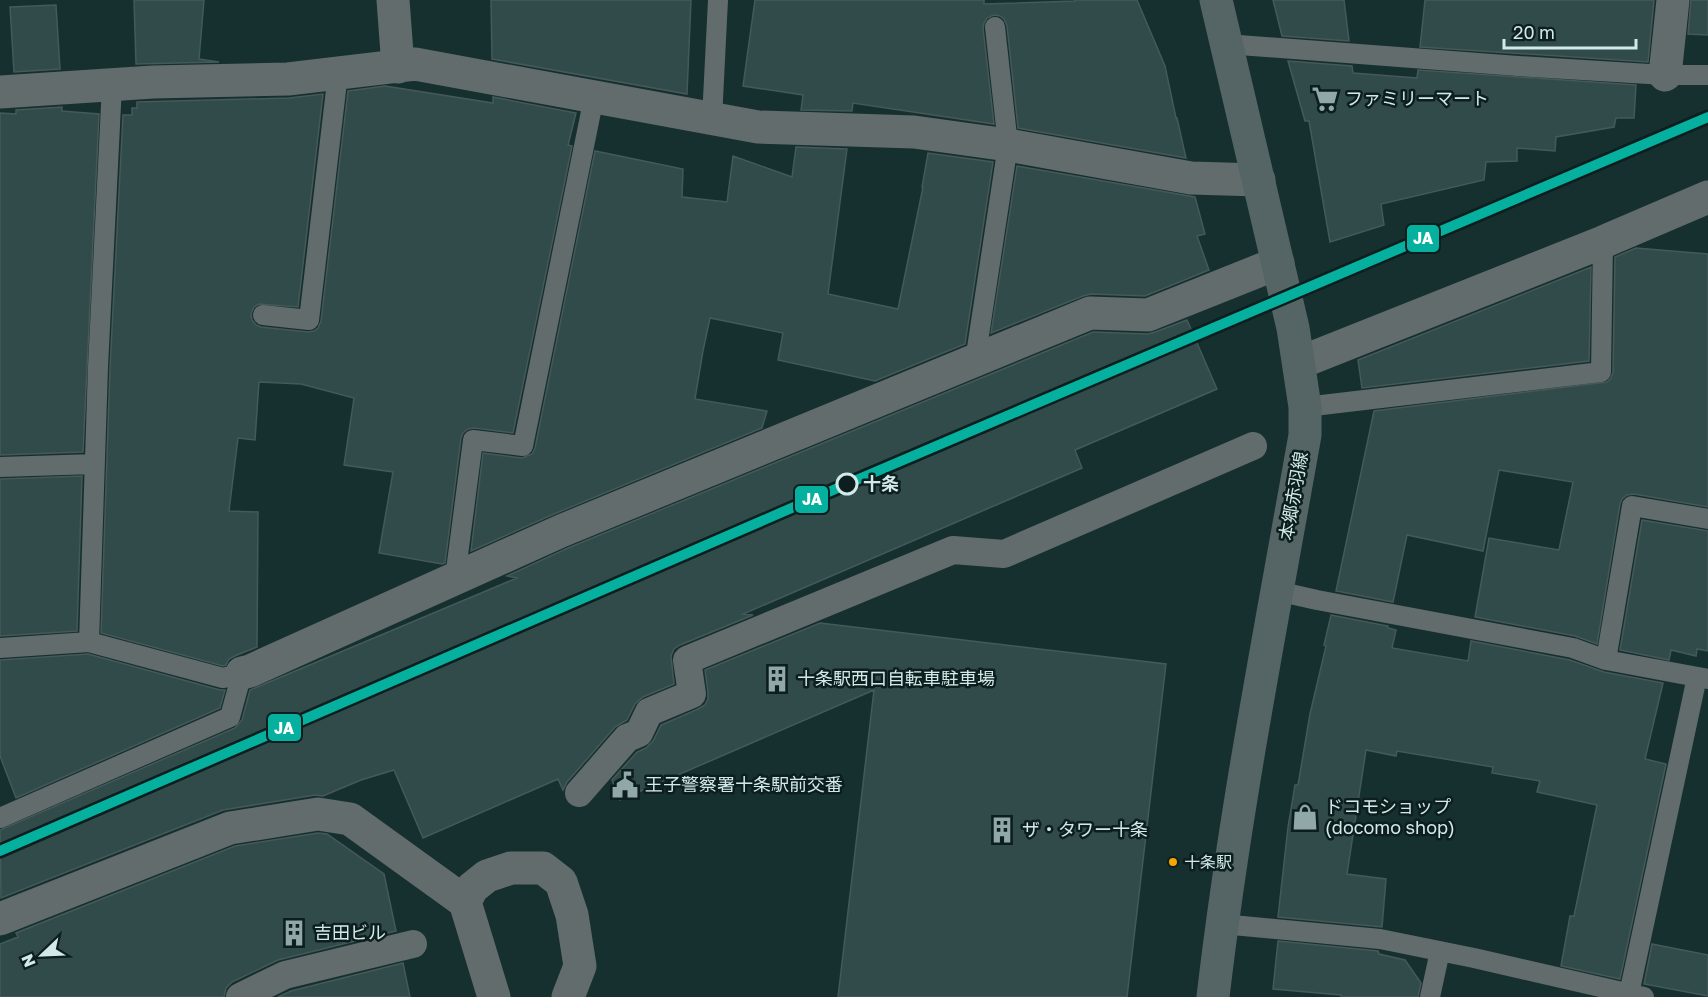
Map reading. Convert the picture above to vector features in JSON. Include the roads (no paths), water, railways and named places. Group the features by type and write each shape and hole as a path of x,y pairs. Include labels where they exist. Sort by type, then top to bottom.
{"main road":[{"name":"本郷赤羽線","path":"1213,997 1222,924 1260,680 1305,435 1305,407 1293,328 1216,0"}],"street":[{"path":"393,0 398,67"},
{"path":"1665,75 1673,0"},
{"path":"0,92 153,82 288,79 416,64 758,127 914,132 1008,145 1191,178 1259,180"},
{"path":"1299,363 1603,242 1708,197"},
{"path":"242,673 561,531 1090,313 1148,315 1278,263"},
{"path":"579,793 627,738 639,733 649,712 692,694 687,660 953,550 1004,554 1253,446"},
{"path":"0,919 230,828 318,814 350,819 465,902 494,997"},
{"path":"465,902 472,888 487,876 511,868 543,868 561,882 572,915 580,966 568,997"},
{"path":"240,997 285,975 413,944"}],"lane":[{"path":"712,119 718,0"},
{"path":"975,361 1008,145 995,27"},
{"path":"1226,44 1518,66 1665,75 1708,75"},
{"path":"263,315 309,320 338,73"},
{"path":"89,642 98,367 112,85"},
{"path":"456,578 473,440 523,446 594,97"},
{"path":"1305,407 1601,372 1603,242"},
{"path":"0,467 95,464"},
{"path":"1606,660 1632,506 1708,519"},
{"path":"1222,924 1380,939 1440,951 1570,989 1637,995 1702,678 1606,660 1573,648 1328,603 1277,591"},
{"path":"0,648 89,642 222,678 242,673 230,717 0,818"},
{"path":"1430,997 1440,951"}],"place":[{"name":"ファミリーマート","path":"1325,99"},
{"name":"十条","path":"847,484"},
{"name":"十条駅西口自転車駐車場","path":"777,679"},
{"name":"王子警察署十条駅前交番","path":"625,785"},
{"name":"ドコモショップ (docomo shop)","path":"1305,817"},
{"name":"ザ・タワー十条","path":"1002,830"},
{"name":"十条駅","path":"1173,862"},
{"name":"吉田ビル","path":"294,933"}]}
